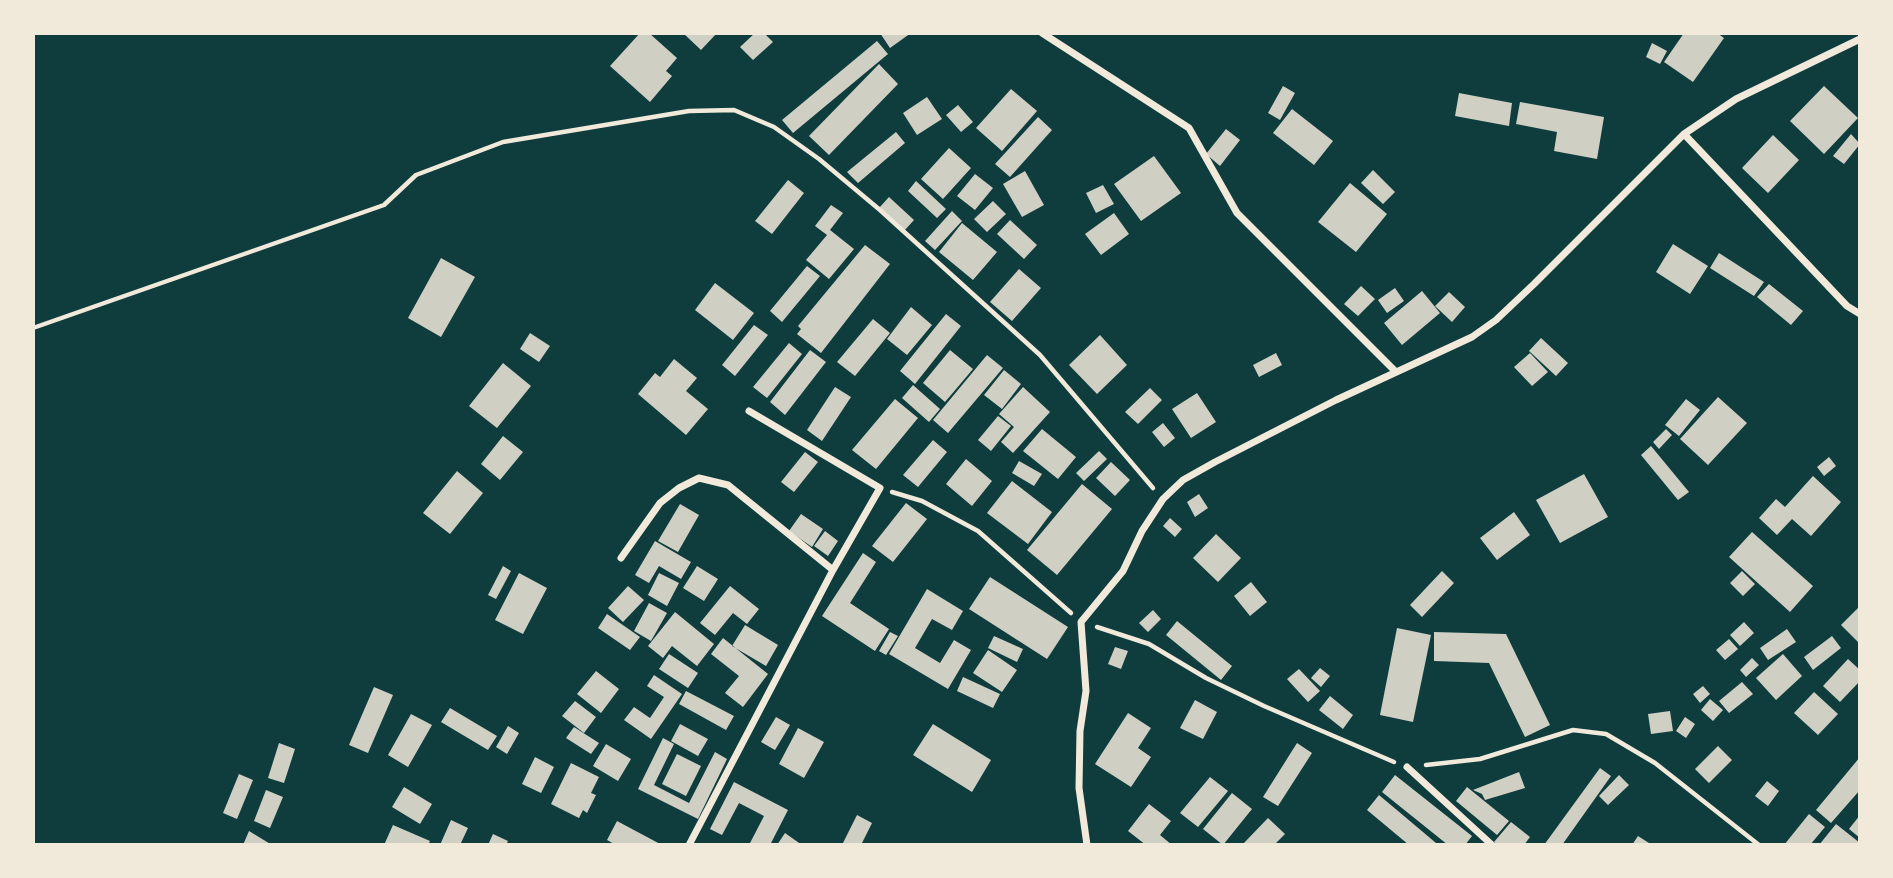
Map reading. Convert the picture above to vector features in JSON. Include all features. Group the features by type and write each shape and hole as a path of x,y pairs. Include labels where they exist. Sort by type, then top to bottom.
{"street":[{"path":"1042,33 1189,128 1237,213 1396,372"},
{"path":"1087,845 1079,788 1080,731 1086,691 1081,622 1123,571 1142,531 1163,499 1183,480 1215,462 1472,337 1496,320 1684,134 1736,99 1860,39"},
{"path":"1684,134 1847,306 1860,314"},
{"path":"689,845 833,570 880,488 749,411"},
{"path":"621,558 660,503 679,488 699,478 728,485 833,570"},
{"path":"1408,767 1492,845"}],"path":[{"path":"33,328 384,205 416,175 503,142 689,111 734,110 774,127 819,159 1041,355 1163,499"},
{"path":"880,488 922,501 978,531 1081,622 1149,644 1206,678 1264,706 1408,767 1479,759 1573,730 1606,734 1655,763 1759,845"}],"building":[{"path":"640,33 649,33 677,58 666,71 672,76 650,102 610,66"},
{"path":"683,33 717,33 701,50"},
{"path":"755,33 764,33 773,42 753,60 740,47"},
{"path":"880,33 911,33 890,48"},
{"path":"1684,33 1717,33 1724,38 1693,82 1664,62"},
{"path":"877,41 888,54 793,133 782,120"},
{"path":"1652,43 1667,51 1660,64 1646,57"},
{"path":"879,64 898,84 829,155 809,136"},
{"path":"1283,86 1295,93 1280,120 1268,113"},
{"path":"1824,86 1858,118 1824,154 1790,121"},
{"path":"1011,89 1037,111 1002,151 976,128"},
{"path":"1459,93 1512,103 1509,126 1455,116"},
{"path":"927,97 942,119 917,135 903,113"},
{"path":"1520,102 1604,117 1597,159 1554,151 1557,132 1516,124"},
{"path":"958,105 973,122 961,132 946,115"},
{"path":"1292,109 1333,141 1314,165 1273,133"},
{"path":"1038,117 1052,130 1010,177 995,164"},
{"path":"1226,129 1240,140 1220,166 1206,154"},
{"path":"896,132 905,143 858,183 847,172"},
{"path":"1851,134 1860,144 1844,164 1833,156"},
{"path":"1773,135 1799,160 1768,193 1742,168"},
{"path":"949,148 971,168 943,199 921,179"},
{"path":"1154,156 1181,193 1141,221 1114,184"},
{"path":"1373,170 1395,192 1383,204 1361,183"},
{"path":"1025,171 1044,205 1022,217 1003,184"},
{"path":"975,174 993,188 975,210 957,196"},
{"path":"788,180 804,193 772,234 755,221"},
{"path":"916,181 946,209 937,218 908,191"},
{"path":"1350,183 1387,214 1356,252 1318,222"},
{"path":"1103,185 1114,204 1096,213 1086,193"},
{"path":"889,197 914,220 904,231 879,208"},
{"path":"993,201 1006,214 987,232 974,219"},
{"path":"831,205 843,213 830,230 854,249 829,279 806,260 827,235 815,226"},
{"path":"952,211 962,221 935,250 925,241"},
{"path":"1114,213 1129,234 1101,255 1085,234"},
{"path":"1010,220 1037,245 1024,259 997,234"},
{"path":"962,223 997,252 973,280 939,252"},
{"path":"1673,244 1708,266 1690,294 1656,272"},
{"path":"865,245 890,264 821,353 797,334 801,329 798,326"},
{"path":"1719,253 1764,282 1754,296 1710,268"},
{"path":"441,258 475,277 441,337 408,318"},
{"path":"807,266 820,276 782,322 770,311"},
{"path":"1019,269 1041,288 1012,321 990,302"},
{"path":"715,283 754,313 733,340 695,310"},
{"path":"1769,284 1803,311 1791,325 1757,297"},
{"path":"1361,286 1375,299 1358,316 1344,304"},
{"path":"1395,288 1404,301 1387,313 1378,300"},
{"path":"1422,291 1440,313 1402,345 1384,323"},
{"path":"1449,292 1465,307 1452,322 1435,306"},
{"path":"911,307 932,325 907,355 887,339"},
{"path":"946,314 961,326 915,384 900,371"},
{"path":"873,319 890,333 855,376 837,362"},
{"path":"754,325 768,335 735,376 722,365"},
{"path":"530,333 550,346 539,362 520,349"},
{"path":"1100,335 1127,365 1097,394 1069,365"},
{"path":"1541,338 1568,363 1556,376 1529,351"},
{"path":"789,343 802,354 767,398 753,387"},
{"path":"810,350 826,362 785,415 770,402"},
{"path":"950,350 973,369 945,402 923,383"},
{"path":"1276,353 1282,365 1259,377 1253,365"},
{"path":"1530,353 1548,372 1532,386 1514,367"},
{"path":"987,355 1003,368 948,433 933,420"},
{"path":"674,359 697,378 686,391 708,409 686,435 638,394 655,373 660,377"},
{"path":"503,363 531,386 497,428 469,406"},
{"path":"1004,370 1021,384 1002,409 984,395"},
{"path":"913,385 940,409 929,422 902,398"},
{"path":"835,387 851,397 822,441 807,430"},
{"path":"1023,387 1050,412 1013,453 1001,442 1014,427 999,414"},
{"path":"1150,388 1162,400 1138,424 1125,412"},
{"path":"1197,393 1216,422 1191,438 1172,409"},
{"path":"1718,397 1747,423 1708,465 1680,439"},
{"path":"895,399 918,418 876,469 852,450"},
{"path":"1686,399 1700,410 1679,436 1665,425"},
{"path":"998,416 1011,426 991,451 978,440"},
{"path":"1163,423 1175,438 1164,447 1152,432"},
{"path":"1042,429 1076,457 1058,479 1023,451"},
{"path":"1666,429 1672,435 1659,449 1653,442"},
{"path":"503,436 523,452 500,480 481,464"},
{"path":"933,440 947,452 918,487 903,475"},
{"path":"1651,446 1689,492 1678,500 1641,455"},
{"path":"1099,451 1107,459 1084,481 1076,473"},
{"path":"805,452 818,462 794,492 781,482"},
{"path":"1829,457 1836,466 1824,476 1817,467"},
{"path":"966,459 992,481 972,506 946,484"},
{"path":"1019,461 1042,474 1034,486 1012,473"},
{"path":"1111,462 1130,480 1115,496 1096,478"},
{"path":"457,471 483,493 450,534 423,513"},
{"path":"1584,474 1608,517 1560,543 1536,500"},
{"path":"1813,476 1841,502 1811,536 1792,519 1777,535 1759,518 1776,499 1785,507"},
{"path":"1012,481 1052,512 1028,544 987,513"},
{"path":"1082,484 1112,509 1057,575 1027,550"},
{"path":"1199,494 1208,508 1195,517 1187,502"},
{"path":"906,503 927,519 893,562 872,546"},
{"path":"680,504 699,515 678,552 658,541"},
{"path":"1514,512 1530,535 1497,560 1480,538"},
{"path":"801,514 823,529 812,547 789,531"},
{"path":"1170,518 1182,529 1175,537 1163,526"},
{"path":"825,531 838,541 828,556 814,546"},
{"path":"1752,532 1813,586 1790,612 1729,557"},
{"path":"1216,534 1241,558 1218,582 1193,558"},
{"path":"655,541 691,562 681,579 659,566 649,583 635,575"},
{"path":"863,553 876,562 850,603 889,629 875,651 822,616"},
{"path":"503,566 511,571 496,599 488,595"},
{"path":"697,566 718,579 704,601 683,588"},
{"path":"1442,571 1454,583 1422,617 1410,605"},
{"path":"1742,571 1755,584 1743,596 1730,583"},
{"path":"519,573 547,588 523,634 495,620"},
{"path":"659,573 679,583 667,606 648,595"},
{"path":"990,577 1068,627 1047,659 969,609"},
{"path":"1251,582 1267,602 1250,616 1234,596"},
{"path":"628,586 644,600 623,622 608,608"},
{"path":"730,586 759,609 747,624 733,613 715,635 700,623"},
{"path":"927,589 963,611 952,630 932,619 915,648 940,663 954,640 971,650 948,689 889,654"},
{"path":"649,603 667,613 651,641 634,631"},
{"path":"1858,608 1860,610 1860,644 1841,625"},
{"path":"1153,610 1161,619 1148,632 1139,623"},
{"path":"675,612 714,644 697,666 672,646 663,658 648,646"},
{"path":"607,614 640,637 630,650 598,628"},
{"path":"1177,621 1232,666 1221,680 1166,635"},
{"path":"1744,622 1754,633 1740,646 1730,635"},
{"path":"745,625 778,645 766,666 732,646"},
{"path":"1397,628 1431,635 1413,722 1380,715"},
{"path":"1787,629 1796,642 1768,660 1760,648"},
{"path":"890,632 898,636 886,655 879,651"},
{"path":"1434,632 1506,634 1550,725 1525,737 1489,663 1434,661"},
{"path":"994,636 1023,649 1017,662 988,648"},
{"path":"1832,636 1841,648 1813,670 1804,657"},
{"path":"723,638 768,674 743,707 725,693 739,676 711,654"},
{"path":"1729,639 1738,649 1725,660 1716,650"},
{"path":"1115,647 1128,651 1121,669 1108,664"},
{"path":"988,650 1017,670 1002,692 973,673"},
{"path":"669,654 698,673 688,688 659,669"},
{"path":"1783,654 1802,676 1776,700 1756,678"},
{"path":"1752,658 1759,665 1746,677 1740,670"},
{"path":"1848,659 1860,670 1860,681 1840,702 1823,686"},
{"path":"1320,668 1330,676 1321,687 1311,678"},
{"path":"1299,669 1320,691 1308,702 1287,679"},
{"path":"596,671 619,689 601,713 577,694"},
{"path":"654,675 682,694 651,739 624,720 634,707 650,718 664,697 647,686"},
{"path":"963,677 1000,694 993,708 957,691"},
{"path":"1742,682 1753,694 1729,713 1719,701"},
{"path":"1703,686 1710,694 1700,703 1693,694"},
{"path":"374,687 393,695 368,753 349,745"},
{"path":"686,691 734,716 726,730 679,704"},
{"path":"1814,692 1838,714 1818,735 1794,713"},
{"path":"1330,696 1353,715 1343,729 1319,710"},
{"path":"1710,699 1723,710 1713,721 1701,710"},
{"path":"1195,700 1217,712 1203,739 1180,728"},
{"path":"575,701 596,717 584,733 562,716"},
{"path":"450,708 497,736 488,750 441,722"},
{"path":"1670,711 1673,731 1651,734 1648,714"},
{"path":"1128,713 1151,728 1138,748 1151,757 1131,787 1095,764"},
{"path":"411,714 432,725 408,767 388,755"},
{"path":"776,717 790,725 775,750 761,742"},
{"path":"1685,717 1695,724 1686,738 1676,731"},
{"path":"680,724 708,739 698,756 671,741"},
{"path":"933,724 991,760 972,792 913,755"},
{"path":"508,726 519,733 507,754 496,747"},
{"path":"574,727 599,743 591,754 566,738"},
{"path":"798,728 824,742 804,778 779,764"},
{"path":"663,738 674,744 654,785 689,803 715,752 727,759 698,819 638,789"},
{"path":"279,743 295,749 284,783 268,778"},
{"path":"1297,743 1312,753 1278,806 1263,797"},
{"path":"606,744 631,759 618,781 593,766"},
{"path":"1718,746 1732,760 1709,783 1695,769"},
{"path":"677,754 701,766 686,796 662,784"},
{"path":"535,757 554,767 541,793 522,784"},
{"path":"1860,757 1860,790 1831,823 1816,810"},
{"path":"571,763 599,777 591,793 596,795 587,813 583,810 579,818 551,804"},
{"path":"1600,768 1611,776 1562,845 1544,845"},
{"path":"1519,772 1525,788 1485,800 1482,794 1473,790"},
{"path":"239,774 253,780 237,819 223,813"},
{"path":"1395,775 1472,836 1465,845 1448,845 1382,792"},
{"path":"1619,775 1629,785 1608,805 1599,796"},
{"path":"1210,777 1228,791 1198,827 1180,813"},
{"path":"1767,781 1779,791 1768,806 1755,796"},
{"path":"734,782 788,810 770,845 749,845 764,816 739,803 722,835 710,829"},
{"path":"404,787 432,804 420,824 392,807"},
{"path":"1467,787 1509,821 1497,835 1456,801"},
{"path":"266,790 283,797 270,828 254,821"},
{"path":"1232,793 1252,809 1223,845 1203,829"},
{"path":"1379,795 1436,843 1409,845 1367,810"},
{"path":"1149,804 1171,821 1160,835 1172,845 1146,845 1128,831"},
{"path":"1809,814 1825,827 1810,845 1784,845"},
{"path":"857,815 872,823 861,845 842,845"},
{"path":"1860,815 1860,838 1849,829"},
{"path":"1268,818 1285,834 1274,845 1242,845"},
{"path":"451,820 468,828 460,845 440,845"},
{"path":"617,821 662,845 616,845 607,840"},
{"path":"1511,822 1530,837 1524,845 1497,845 1494,842"},
{"path":"1836,824 1860,843 1860,845 1819,845"},
{"path":"393,825 430,841 428,845 384,845"},
{"path":"249,831 272,845 243,845"},
{"path":"785,833 802,845 777,845"},
{"path":"493,834 508,841 506,845 488,845"},
{"path":"1638,836 1649,843 1648,845 1632,845"}]}
